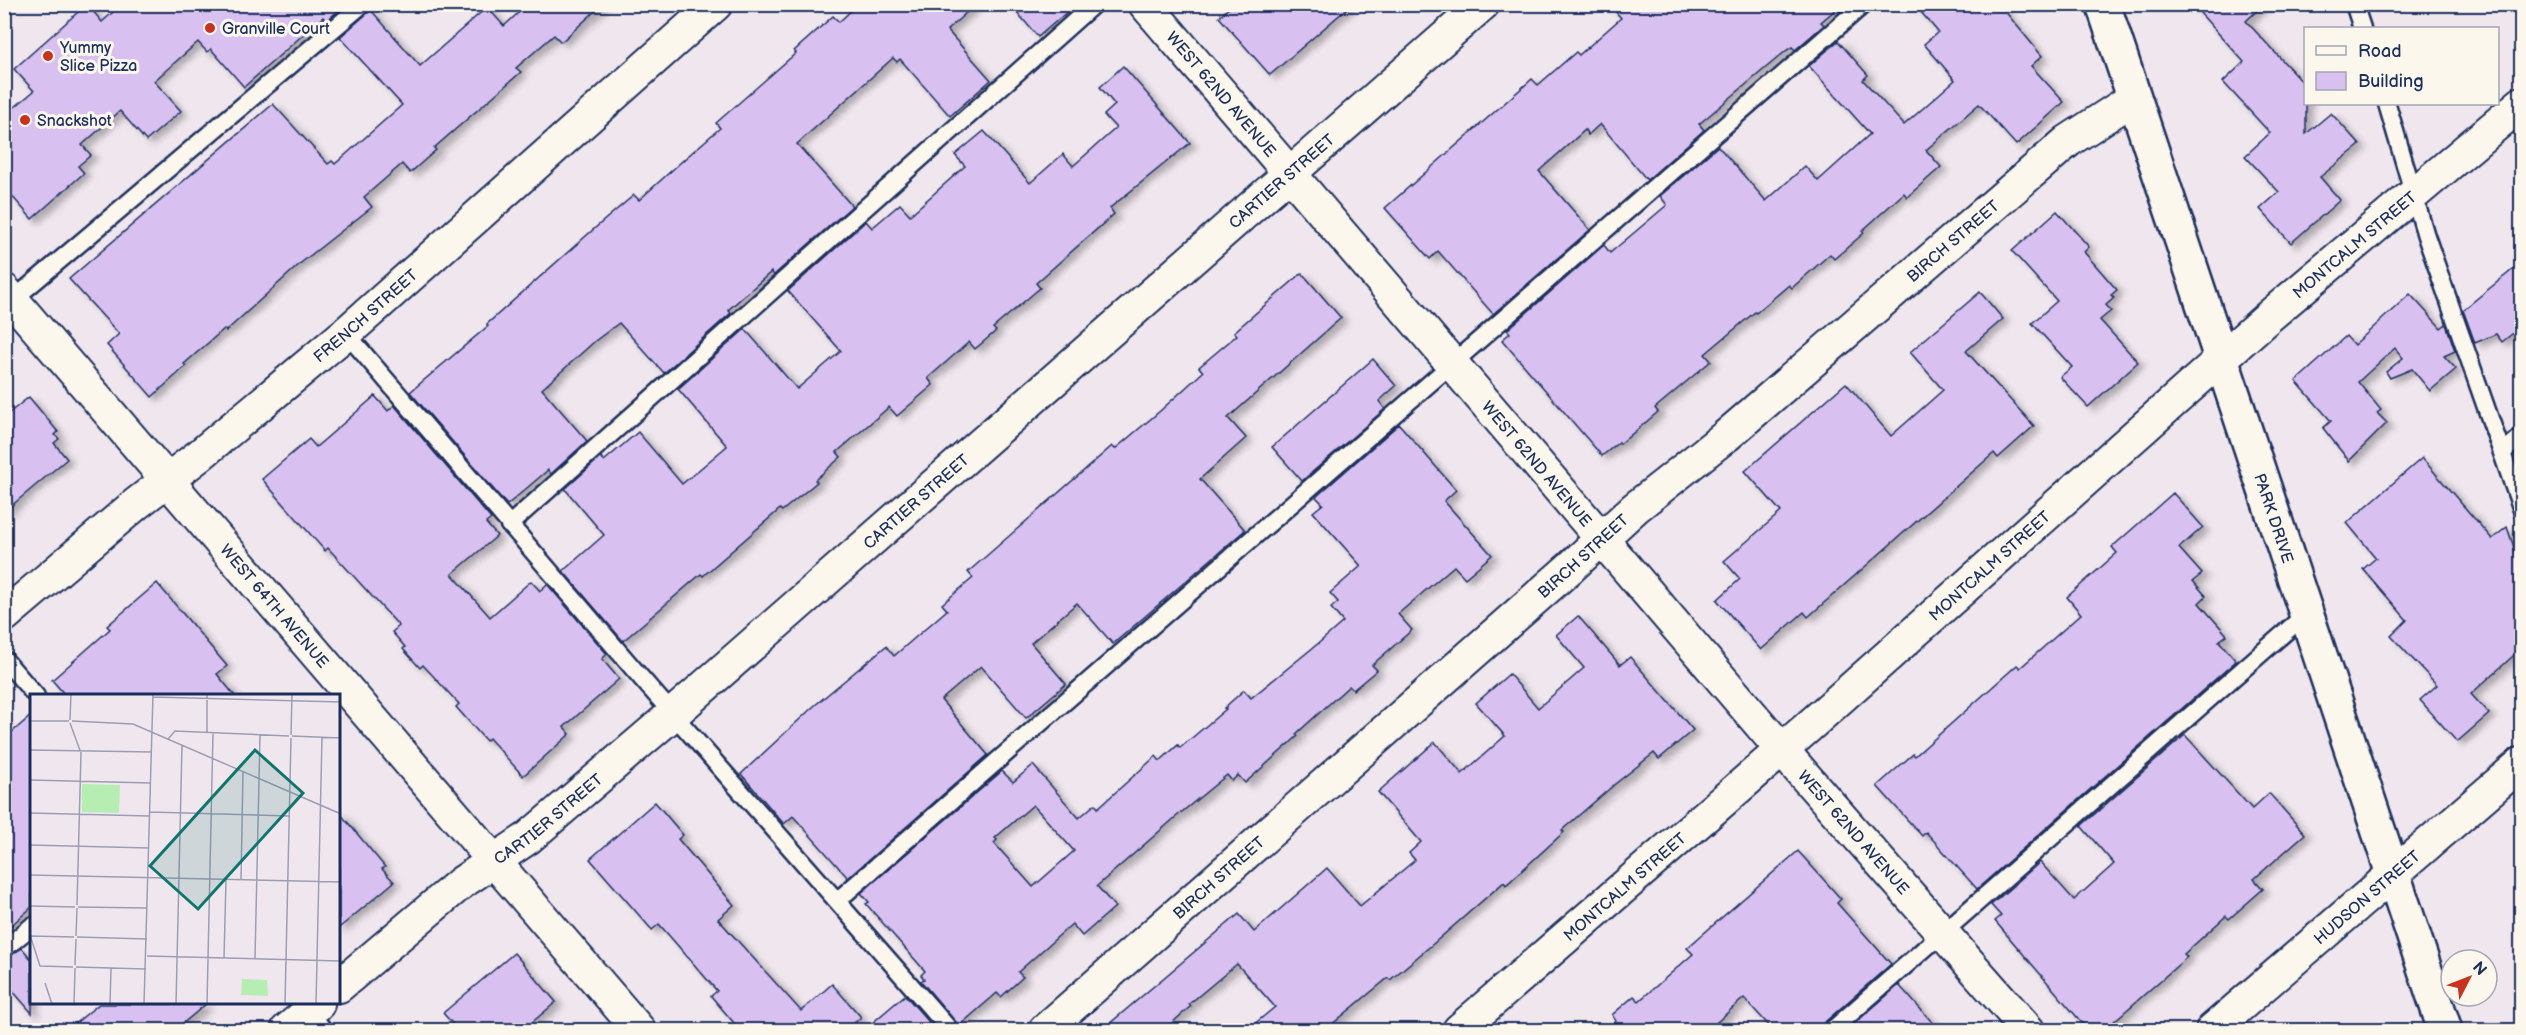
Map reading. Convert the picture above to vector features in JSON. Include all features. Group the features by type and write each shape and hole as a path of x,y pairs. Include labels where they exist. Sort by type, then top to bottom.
{"street":[{"name":"FRENCH STREET","path":"4,616 136,504 346,333 716,4"},
{"name":"WEST 62ND AVENUE","path":"1144,4 1782,750 2028,1030"},
{"name":"CARTIER STREET","path":"340,985 460,883 528,838 673,714 1483,4"},
{"name":"PARK DRIVE","path":"2103,4 2445,1030"},
{"name":"BIRCH STREET","path":"1045,1030 1635,508 1726,436 2068,141 2134,98"},
{"name":"MONTCALM STREET","path":"1459,1030 1782,750 2222,360 2522,103"},
{"name":"WEST 64TH AVENUE","path":"7,299 167,480 639,1030"},
{"name":"HUDSON STREET","path":"2212,1030 2522,763"}],"lane":[{"path":"7,299 363,4"},
{"path":"509,525 1094,4"},
{"path":"838,900 1864,4"},
{"path":"2354,4 2362,27"},
{"path":"2387,105 2426,236 2522,510"},
{"path":"346,333 509,525 950,1030"},
{"path":"2503,452 2522,436"},
{"path":"1832,1030 2306,614"},
{"path":"4,659 34,694"},
{"path":"4,949 30,928"}],"building":[{"path":"87,4 102,22 122,4 346,4 326,21 323,17 244,87 211,49 207,52 198,42 154,81 181,111 146,141 120,111 82,145 91,155 78,166 84,173 32,219 4,187 4,116 34,91 14,69"},
{"path":"528,4 603,4 561,42 554,35 516,68 521,72 434,148 436,150 410,173 402,164 364,197 372,207 302,262 226,331 224,329 184,364 186,366 152,397 107,345 119,334 69,279 273,104 328,164 332,161 335,164 402,105 340,37 371,10 420,66 487,7 504,26"},
{"path":"858,4 976,4 947,30 991,80 950,116 900,59 897,62 893,58 797,144 852,206 774,275 771,272 728,310 731,313 664,373 619,323 595,341 542,389 587,441 551,474 548,470 507,505 410,392 488,326 487,324 595,228 634,195 639,200 720,128 716,123 796,53 794,51 833,16 839,22"},
{"path":"1010,4 1076,4 1038,37"},
{"path":"1233,4 1352,4 1270,75 1219,17"},
{"path":"1609,4 1842,4 1821,22 1824,25 1795,50 1792,47 1787,50 1699,124 1704,130 1647,180 1600,124 1588,135 1585,130 1539,171 1590,230 1493,314 1438,251 1430,259 1385,208 1532,79 1538,85 1576,52 1579,55 1621,18"},
{"path":"1914,4 1999,4 2042,56 2031,66 2064,102 2016,145 1979,104 1926,150 1941,167 1907,197 1904,193 1834,259 1830,254 1792,288 1789,285 1705,354 1711,361 1655,408 1658,412 1602,456 1502,340 1510,333 1507,330 1604,245 1610,253 1667,205 1660,196 1718,146 1766,201 1805,166 1818,181 1870,134 1809,66 1838,41 1868,75 1863,80 1904,125 1955,80 1924,44 1938,32"},
{"path":"2192,4 2264,4 2246,21 2304,84 2306,134 2331,113 2360,145 2320,177 2340,200 2291,243 2260,209 2279,192 2245,156 2270,133 2223,82 2244,62"},
{"path":"1123,66 1190,143 1110,208 1114,214 1036,283 1040,288 993,328 996,331 975,349 969,342 928,378 933,385 897,416 889,407 837,452 841,457 815,480 817,482 782,511 780,509 623,641 563,571 604,535 565,489 601,457 604,461 638,432 682,484 727,446 678,389 745,329 797,389 841,351 788,291 866,221 872,228 900,204 910,215 965,166 955,155 984,131 1030,183 1063,154 1073,166 1116,128 1104,115 1115,105 1100,87"},
{"path":"2057,211 2089,247 2084,252 2117,290 2111,295 2114,298 2106,305 2111,311 2100,320 2138,362 2088,407 2060,377 2072,367 2032,323 2057,301 2012,251"},
{"path":"2522,262 2522,326 2502,342 2496,334 2475,343 2463,310"},
{"path":"1302,273 1341,318 1228,418 1246,438 1200,479 1245,530 1113,644 1077,603 1031,643 1066,684 1026,718 981,666 941,700 988,755 848,878 793,816 784,824 741,774 814,706 886,646 894,656 947,610 942,604 973,578 968,572 1112,446 1115,449 1160,411 1203,372 1199,367 1237,335 1234,332"},
{"path":"1980,292 2003,319 1966,351 2034,426 1998,458 1994,453 1808,617 1804,612 1761,650 1717,600 1740,579 1724,561 1781,512 1745,471 1846,383 1891,436 1943,390 1910,352"},
{"path":"2410,294 2441,328 2446,324 2455,351 2444,356 2456,369 2430,391 2412,369 2390,378 2386,372 2403,358 2395,348 2358,382 2381,410 2377,413 2387,423 2349,461 2323,428 2331,421 2296,381 2346,336 2354,345"},
{"path":"1373,359 1396,386 1379,401 1385,409 1302,481 1272,447"},
{"path":"375,396 388,411 394,405 491,519 486,523 497,536 452,574 490,617 531,581 540,591 547,584 607,654 602,659 619,679 564,727 570,734 523,776 489,738 486,741 456,707 459,704 423,665 420,668 403,649 405,647 392,632 399,626 328,548 325,551 262,479 309,439 316,447"},
{"path":"29,397 58,432 55,435 59,439 54,443 67,459 4,512 4,417"},
{"path":"1399,424 1456,490 1444,501 1492,555 1465,578 1454,566 1398,614 1412,630 1372,665 1377,670 1353,690 1349,686 1245,783 1238,775 1232,781 1227,775 1177,816 1097,886 1115,907 1082,936 1072,924 1018,972 1023,977 1001,997 997,993 959,1026 921,981 924,979 921,975 925,971 866,904 869,902 861,893 1002,771 1013,782 1033,765 1079,818 1095,804 1098,808 1156,756 1160,761 1178,745 1180,748 1226,709 1224,708 1244,690 1251,698 1343,622 1331,608 1338,602 1330,593 1361,566 1313,512 1323,504 1316,497","holes":["1033,805 1074,851 1033,887 994,843 997,840 995,838"]},
{"path":"2422,458 2492,539 2507,527 2522,571 2522,648 2471,694 2489,714 2457,742 2420,700 2437,685 2391,636 2407,620 2363,569 2376,558 2347,523"},
{"path":"2173,493 2203,527 2179,548 2202,574 2193,581 2206,596 2199,603 2227,635 2219,641 2236,661 1977,889 1926,832 1922,836 1877,786 1913,754 1915,756 2017,665 2020,668 2081,614 2067,597 2117,553 2112,547"},
{"path":"157,583 227,666 217,674 233,694 64,694 52,680 110,629 107,626"},
{"path":"1578,616 1620,665 1630,657 1693,730 1659,759 1654,753 1615,784 1562,830 1564,832 1506,885 1504,882 1390,980 1388,978 1325,1030 1247,1030 1275,1007 1237,964 1189,1004 1191,1006 1164,1030 1102,1030 1239,914 1254,932 1327,868 1360,906 1415,860 1409,853 1421,842 1378,792 1435,742 1462,774 1505,736 1476,703 1509,674 1538,708 1584,668 1556,635"},
{"path":"30,717 30,909 6,930 8,932 4,935 4,739"},
{"path":"2185,735 2252,809 2269,793 2305,834 2254,879 2263,889 2229,919 2226,916 2184,954 2187,957 2104,1030 2088,1030 1995,921 2001,916 1991,905 2040,862 2074,900 2114,864 2081,826"},
{"path":"655,802 683,835 678,839 734,905 718,919 801,1011 832,984 861,1017 846,1030 740,1030 711,996 717,991 659,924 652,930 590,859"},
{"path":"340,813 385,867 382,869 394,882 340,927"},
{"path":"1798,851 1841,899 1837,903 1891,964 1825,1022 1822,1030 1773,1030 1744,998 1708,1030 1605,1030 1616,1021 1612,1015 1634,996 1639,1001 1693,954 1687,948"},
{"path":"22,948 30,958 32,1013 4,981 4,959"},
{"path":"514,953 556,1002 523,1030 458,1030 443,1013"},
{"path":"1899,985 1939,1030 1847,1030"},
{"path":"905,995 936,1030 864,1030"},
{"path":"98,1005 205,1005 175,1030 67,1030"}],"place":[{"name":"Granville Court","path":"210,28"},
{"name":"Yummy Slice Pizza","path":"48,56"},
{"name":"Snackshot","path":"25,120"}]}
